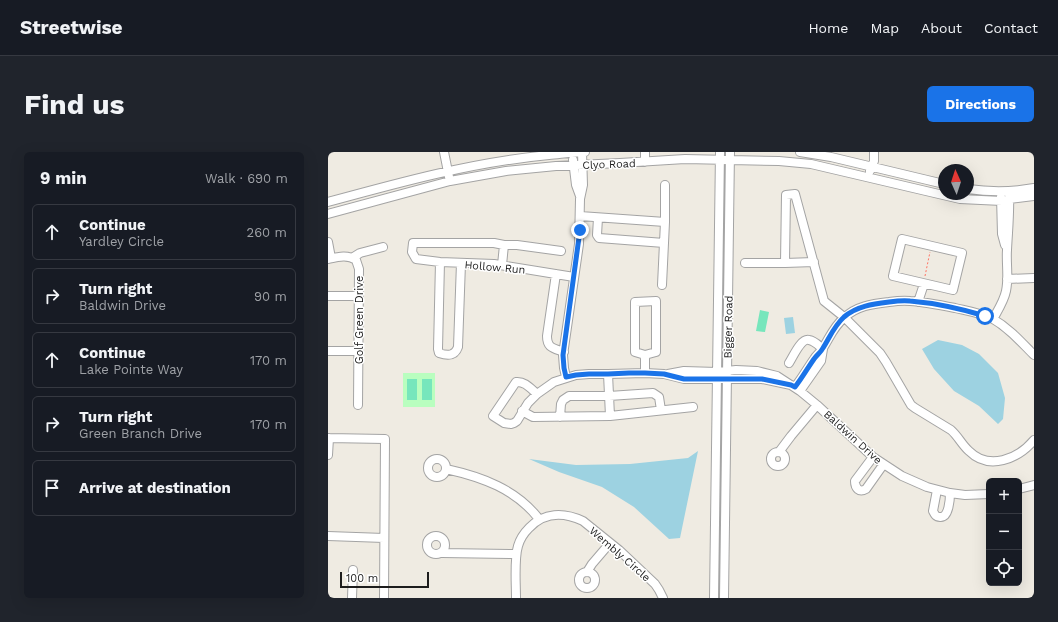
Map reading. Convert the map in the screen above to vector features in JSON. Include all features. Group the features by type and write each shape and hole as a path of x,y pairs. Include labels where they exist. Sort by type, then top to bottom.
{"street":[{"path":"444,152 450,181"},
{"path":"566,377 563,362 579,244 580,199 583,184 582,152"},
{"name":"Clyo Road","path":"328,202 380,187 448,171 519,158 585,152"},
{"path":"645,152 645,162"},
{"path":"800,152 831,157 938,183"},
{"path":"572,153 576,185 580,199"},
{"path":"868,177 874,161 875,153"},
{"name":"Clyo Road","path":"328,214 450,181 506,171 573,165 645,162 720,156 811,164 960,199 1005,195 1034,196"},
{"name":"Bigger Road","path":"714,598 720,156"},
{"name":"Bigger Road","path":"724,598 730,156"},
{"path":"662,285 665,185"},
{"name":"Clyo Road","path":"974,189 1005,195 1034,188"},
{"path":"785,263 786,195 795,194 824,301 844,317 880,353 911,405 951,430 964,446 982,460 991,462 1007,460 1014,457 1034,440"},
{"path":"993,319 1006,291 1006,251 1008,234 1005,195"},
{"path":"580,216 665,222"},
{"path":"598,218 597,235 599,238 664,243"},
{"path":"902,239 962,253 953,290 924,284 894,276 902,239"},
{"path":"328,242 330,258 349,256 352,258 360,253 383,247"},
{"name":"Hollow Run","path":"504,245 494,243 413,243 412,252 416,259 440,262 502,265 574,277"},
{"path":"502,265 504,245 517,245 561,251"},
{"name":"Golf Green Drive","path":"352,258 356,260 359,269 358,406"},
{"path":"440,262 438,349 439,353 447,355 451,355 457,351 458,347 461,263"},
{"path":"745,263 814,262"},
{"path":"556,274 546,336 551,348 564,352"},
{"path":"1007,279 1034,278"},
{"path":"918,302 924,284"},
{"path":"328,296 359,296"},
{"path":"656,301 656,352 645,355 635,352 635,302 656,301"},
{"path":"795,388 815,358 823,349 833,330 844,317 856,309 866,305 901,301 918,302 976,313 993,319 1011,331 1034,355"},
{"path":"789,363 803,341 806,339 811,340 823,349"},
{"path":"328,351 358,351"},
{"path":"645,355 645,373"},
{"name":"Baldwin Drive","path":"537,394 523,383 516,382 493,416 508,424 514,423 537,394 550,384 566,377 576,375 645,373 664,374 684,379 727,375 762,379 795,388 817,405 883,465 913,482 950,493 965,495 986,494"},
{"path":"608,374 610,416"},
{"path":"560,417 560,404 569,396 609,396 653,393 659,398 661,410"},
{"path":"779,452 817,405"},
{"path":"522,411 533,417 610,416 693,407"},
{"path":"328,456 329,438 385,440 384,598"},
{"path":"874,457 855,482 858,489 861,491 866,490 883,465"},
{"path":"446,469 466,473 501,487 517,497 540,519 532,525 522,537 518,545 516,554 516,598"},
{"path":"1022,488 1034,485"},
{"path":"937,490 933,510 934,514 939,517 947,514 950,493"},
{"name":"Wembly Circle","path":"540,519 548,516 562,515 583,521 610,542 655,584 663,598"},
{"path":"328,536 384,538"},
{"path":"587,572 610,542"},
{"path":"442,553 516,554"},
{"path":"352,598 353,570"}],"path":[{"path":"924,284 932,246"}],"green space":[{"path":"760,310 769,312 765,332 756,331"},
{"path":"403,373 435,373 435,407 403,407"},
{"path":"407,379 417,379 417,400 407,400"},
{"path":"422,379 432,379 432,400 422,400"}],"water":[{"path":"793,317 795,333 786,334 784,318"},
{"path":"938,340 962,345 979,354 998,373 1005,398 1003,419 998,424 979,406 954,391 934,369 922,349"},
{"path":"698,451 680,538 669,539 634,507 602,487 559,472 529,459 576,465 630,464 688,458"}],"route":[{"path":"580,230 563,355 566,377 589,374 645,373 664,374 684,379 711,380 753,378 795,387 823,349 839,322 856,309 866,305 910,301 937,305 985,316"}]}
